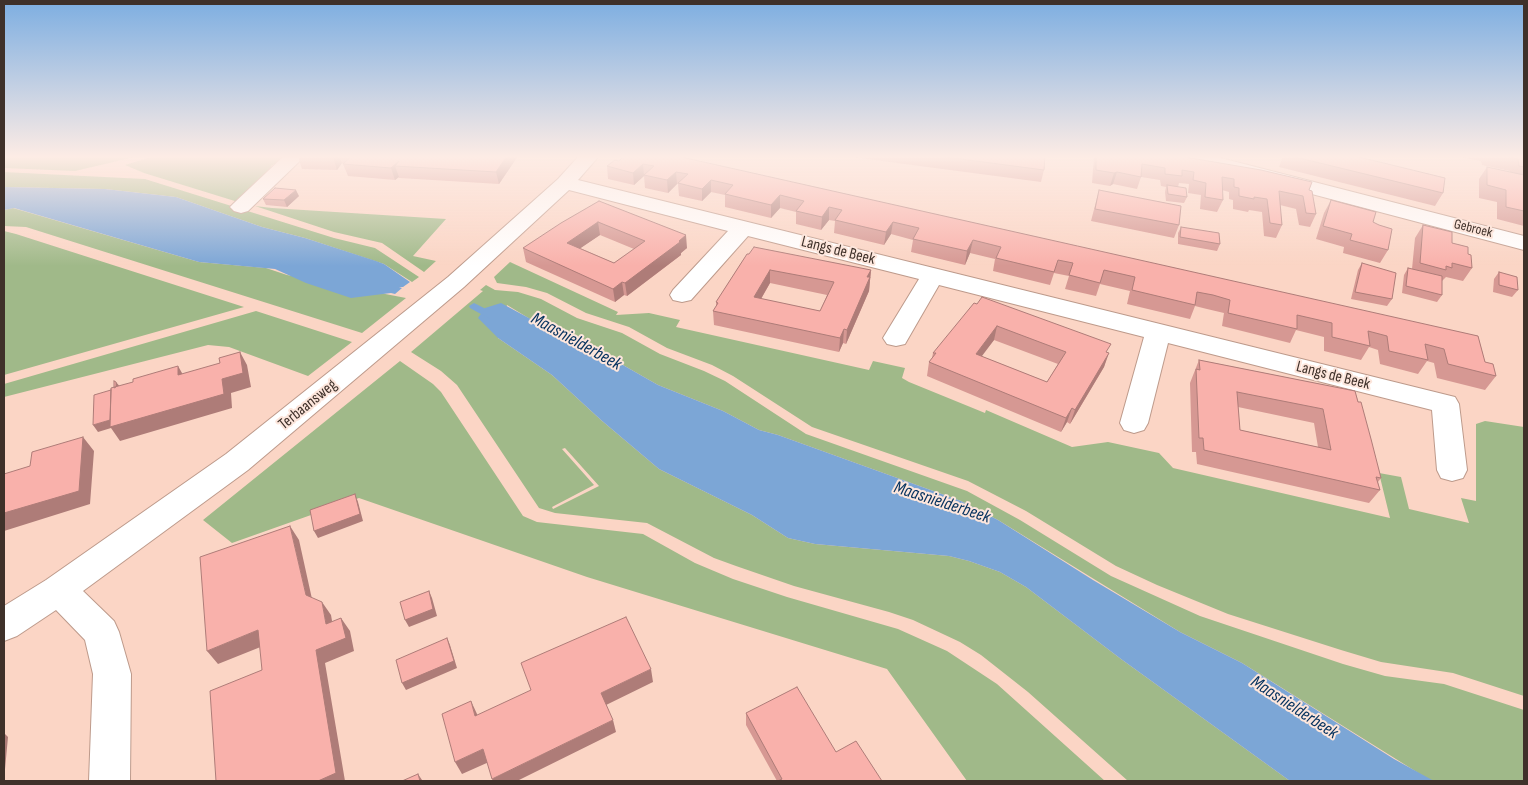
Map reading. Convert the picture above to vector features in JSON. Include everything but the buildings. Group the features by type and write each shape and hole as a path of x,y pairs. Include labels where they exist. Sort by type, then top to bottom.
{"street":[{"path":"241,207 256,193"},
{"name":"Terbaansweg","path":"4,625 58,590 252,450 456,282 554,193"},
{"name":"Langs de Beek","path":"603,193 1445,404 1452,470"},
{"name":"Gebroek","path":"1332,193 1524,242"},
{"path":"682,295 743,228"},
{"path":"896,338 933,275"},
{"path":"1134,423 1158,332"},
{"path":"58,590 101,632 112,674 108,781"}],"green space":[{"path":"137,193 189,193 334,238 375,248 419,277 412,282 384,264 305,238 262,227 176,197"},
{"path":"208,193 249,193 238,202"},
{"path":"255,206 446,219 413,256 436,261 424,272 382,243 334,232"},
{"path":"13,208 199,262 266,268 287,275 406,298 362,333 26,227 4,226 4,210"},
{"path":"4,231 16,234 244,307 4,375"},
{"path":"510,262 618,312 616,315 649,313 680,320 676,327 869,370 873,361 905,368 902,378 909,382 985,413 986,410 1072,447 1108,442 1159,453 1173,468 1390,518 1379,473 1401,477 1409,509 1469,523 1461,498 1476,501 1476,424 1485,421 1524,427 1524,696 1453,673 1381,662 1341,650 1228,614 1157,585 1116,566 1026,511 968,481 812,427 733,376 712,365 667,348 629,327 586,313 547,293 526,287 497,283 494,277"},
{"path":"486,285 495,290 518,292 541,299 577,318 622,333 660,354 725,381 806,434 967,491 1020,520 1111,576 1200,616 1343,664 1385,676 1444,684 1524,710 1524,781 1434,781 1428,779 1242,663 1180,632 998,520 961,501 778,435 759,430 723,411 658,385 586,344 535,322 507,305 498,338 552,375 659,469 752,515 788,538 815,544 949,556 1000,572 1026,587 1121,659 1290,781 1128,781 1028,692 981,655 960,642 913,620 794,586 714,558 647,523 555,513 539,508 457,385 441,371 411,352 483,291 480,290","holes":["565,448 599,486 553,509 552,507 594,485 562,449"]},
{"path":"256,311 352,342 308,376 229,347 208,345 4,397 4,384"},
{"path":"400,361 433,384 441,392 523,516 537,522 643,534 695,563 733,579 787,597 898,629 947,651 997,684 1105,781 967,781 887,669 587,577 359,498 232,543 203,520"}],"water":[{"path":"4,193 137,193 176,197 262,227 305,238 376,261 384,264 410,282 403,287 399,287 402,288 395,294 351,298 306,283 275,269 199,262 14,208 4,210"},
{"path":"501,303 551,330 586,344 658,385 723,411 759,430 778,435 961,501 998,520 1180,632 1242,663 1394,759 1434,781 1290,781 1121,659 1026,587 1000,572 949,556 815,544 788,538 752,515 659,469 552,375 498,338 478,318 485,308"}],"waterway":[{"name":"Maasnielderbeek","path":"474,306 494,317"}]}
